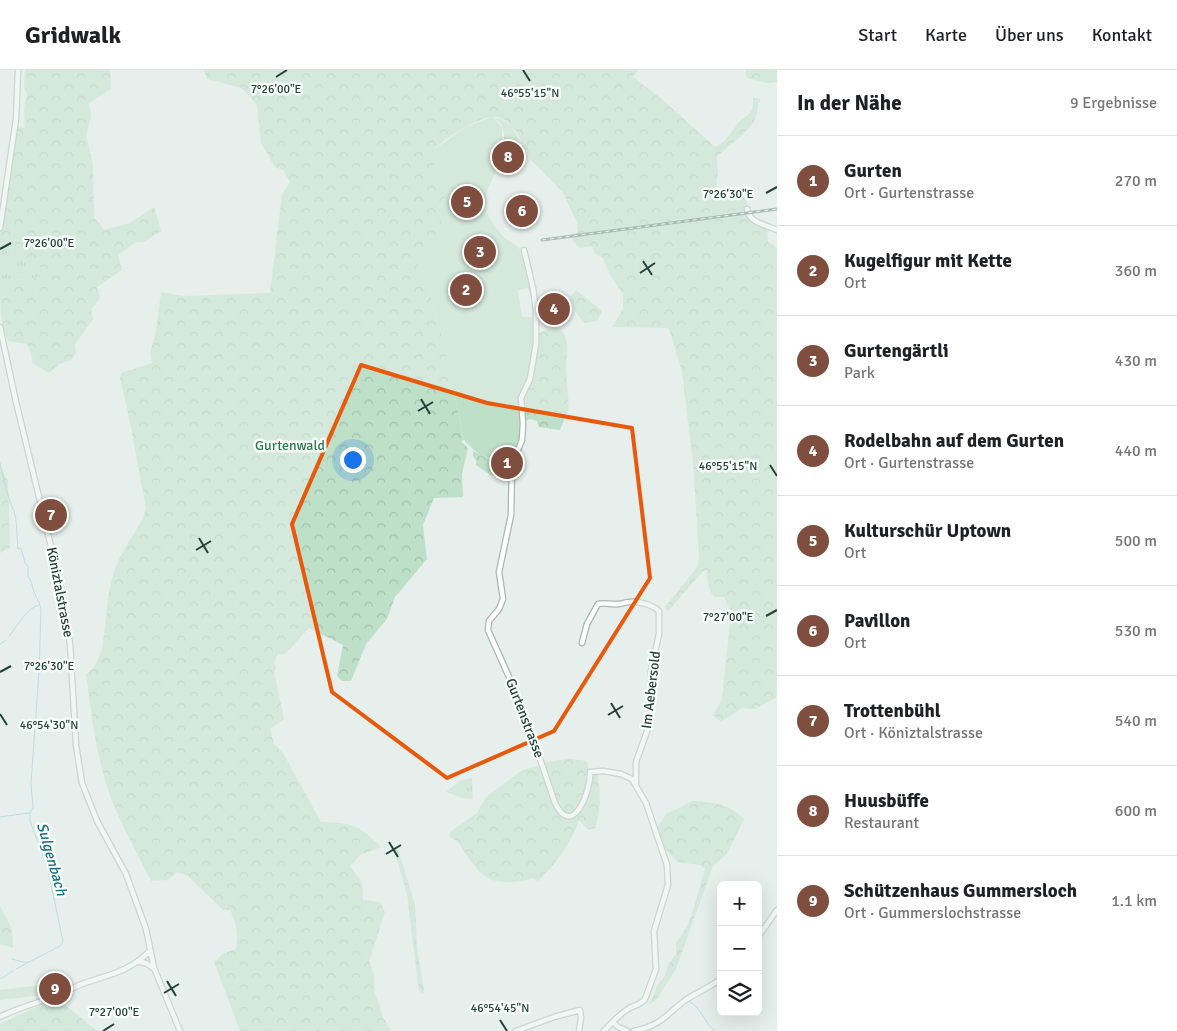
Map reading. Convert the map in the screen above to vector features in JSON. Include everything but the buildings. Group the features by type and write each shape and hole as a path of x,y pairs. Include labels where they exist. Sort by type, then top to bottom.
{"street":[{"path":"0,228 16,119 18,70"},
{"path":"747,208 747,213 752,219 777,230"},
{"name":"Gurtenstrasse","path":"524,250 536,311 536,344 530,379 521,398 522,440 512,465 511,515 499,569 503,599 499,609 489,621 488,630 522,706 559,810 564,814 570,815 579,810 586,798 590,772 603,771 625,775 632,780 649,810 667,865 669,882 654,931 656,969 645,999 641,1003 629,1008 604,1031"},
{"name":"Köniztalstrasse","path":"0,326 16,402 62,592 70,644 76,745 82,783 96,821 126,874 146,929 154,968 180,1031"},
{"name":"Im Aebersold","path":"582,643 586,624 598,604 604,602 618,604 636,602 654,607 659,611 659,634 651,677 650,723 636,762 636,786"},
{"path":"762,931 777,910"},
{"path":"0,1017 16,1008 64,993 78,985 121,971 139,962 150,951"},
{"path":"139,962 146,963 154,968"},
{"path":"634,1031 658,1023 687,999 717,982"},
{"path":"516,1031 580,1010 579,1031"},
{"path":"613,1022 618,1027 627,1031"}],"highlighted area":[{"path":"361,365 487,403 632,428 650,578 554,731 447,778 332,692 292,524"}],"green space":[{"path":"25,70 110,70 111,89 89,103 91,117 86,135 93,166 94,217 104,230 130,223 154,207 161,231 144,242 136,242 118,255 122,270 97,287 100,298 91,310 93,319 75,344 76,352 71,360 59,364 49,373 32,363 31,353 27,344 8,341 3,328 0,308 0,286 8,280 32,279 49,274 30,262 15,257 0,246 0,229 15,127 25,128 24,108 27,94 24,88"},
{"name":"Gurtenwald","path":"204,70 638,70 633,77 664,101 715,147 726,139 740,121 751,112 753,98 758,98 761,101 758,103 755,120 750,127 717,157 718,172 715,196 741,195 744,197 747,202 749,217 767,225 768,242 777,248 777,697 755,709 742,708 721,722 713,715 722,699 731,612 724,597 714,597 712,594 706,570 703,571 668,611 665,607 698,566 699,556 693,462 682,372 669,328 612,327 623,309 623,294 610,275 603,258 595,254 592,246 580,248 572,240 578,231 577,223 563,192 530,159 528,150 522,149 515,130 502,118 490,117 472,124 444,141 432,151 432,158 446,202 438,208 445,235 427,284 443,338 464,440 461,441 468,448 462,474 463,497 434,498 423,525 427,559 395,597 387,619 366,644 351,681 342,681 337,676 343,645 309,628 285,654 278,654 274,663 276,668 274,672 284,719 270,729 274,744 283,753 321,822 341,823 355,827 367,834 381,847 360,855 350,866 362,882 363,900 380,902 385,912 369,961 374,974 375,993 383,1017 391,1031 240,1031 214,962 224,953 236,949 236,929 230,910 223,910 188,876 177,872 168,880 151,881 114,806 105,780 96,741 86,674 93,669 98,660 104,637 109,592 116,566 142,520 146,508 120,379 121,373 152,363 150,352 156,332 161,292 184,296 270,293 282,195 290,182 283,170 275,167 261,143 257,105 242,88 207,79"},
{"path":"745,70 777,70 777,82 766,83 747,78"},
{"path":"492,117 502,127 502,148 500,148 497,156 494,155 497,158 497,165 487,192 486,203 481,203 480,208 485,209 503,236 519,248 520,255 523,253 533,297 531,297 528,288 518,290 522,317 534,317 534,345 529,377 523,390 522,433 513,457 507,460 506,456 493,458 482,456 464,440 443,338 430,293 413,253 445,235 438,208 445,202 432,158 432,151 466,127"},
{"path":"494,118 506,122 515,131 520,143 520,156 515,154 515,150 513,153 503,149 503,127"},
{"path":"479,238 483,238 486,252 484,263 481,264 472,260 469,253 477,250 476,244"},
{"path":"0,246 15,257 38,266 49,274 32,279 8,280 0,286"},
{"path":"576,290 602,311 597,321 585,323 577,314 570,298"},
{"path":"561,328 567,341 566,370 569,408 560,430 539,427 537,421 530,419 524,422 523,398 538,334 547,329"},
{"path":"473,451 491,460 506,456 507,461 496,468 498,472 509,468 509,472 502,477 492,476 476,465"},
{"path":"0,466 8,481 10,548 0,553"},
{"path":"571,759 587,761 589,772 597,771 600,800 595,828 588,830 579,820 572,837 562,853 538,881 532,878 518,882 501,882 485,876 476,868 459,843 450,837 450,832 477,813 486,797 521,771 551,761"},
{"path":"472,778 473,799 462,798 446,792 461,780"},
{"path":"693,801 714,803 726,807 744,819 727,854 713,866 676,969 656,1000 647,1005 652,1000 657,986 665,976 668,965 676,954 676,942 682,935 694,908 705,869 700,865 678,862 663,847 656,829 666,814"},
{"path":"397,846 415,905 417,948 424,990 423,994 420,992 418,984 407,894 395,853 395,847"},
{"path":"0,906 12,929 13,948 0,944"},
{"path":"51,984 52,994 0,1000 0,990"},
{"path":"42,1004 64,1004 97,1031 0,1031 0,1024"}],"waterway":[{"name":"Sulgenbach","path":"0,463 15,514 18,549 21,548 25,563 28,566 28,576 41,609 39,672 31,784 33,807 30,813 30,821 47,866 63,941 60,946 27,963 12,959"},
{"path":"9,636 26,613 39,605"},
{"path":"0,644 6,640"},
{"path":"0,817 29,813"},
{"path":"16,969 26,964"},
{"path":"0,979 13,971"},
{"path":"690,1002 697,1007 715,1031"}],"railway":[{"path":"542,240 777,209"}],"place":[{"name":"Huusbüffe","path":"508,157"},
{"name":"Kulturschür Uptown","path":"467,202"},
{"name":"Pavillon","path":"522,211"},
{"name":"Gurtengärtli","path":"480,252"},
{"name":"Kugelfigur mit Kette","path":"466,290"},
{"name":"Rodelbahn auf dem Gurten","path":"554,309"},
{"name":"Gurten","path":"507,463"},
{"name":"Trottenbühl","path":"51,515"},
{"name":"Schützenhaus Gummersloch","path":"55,989"}]}
